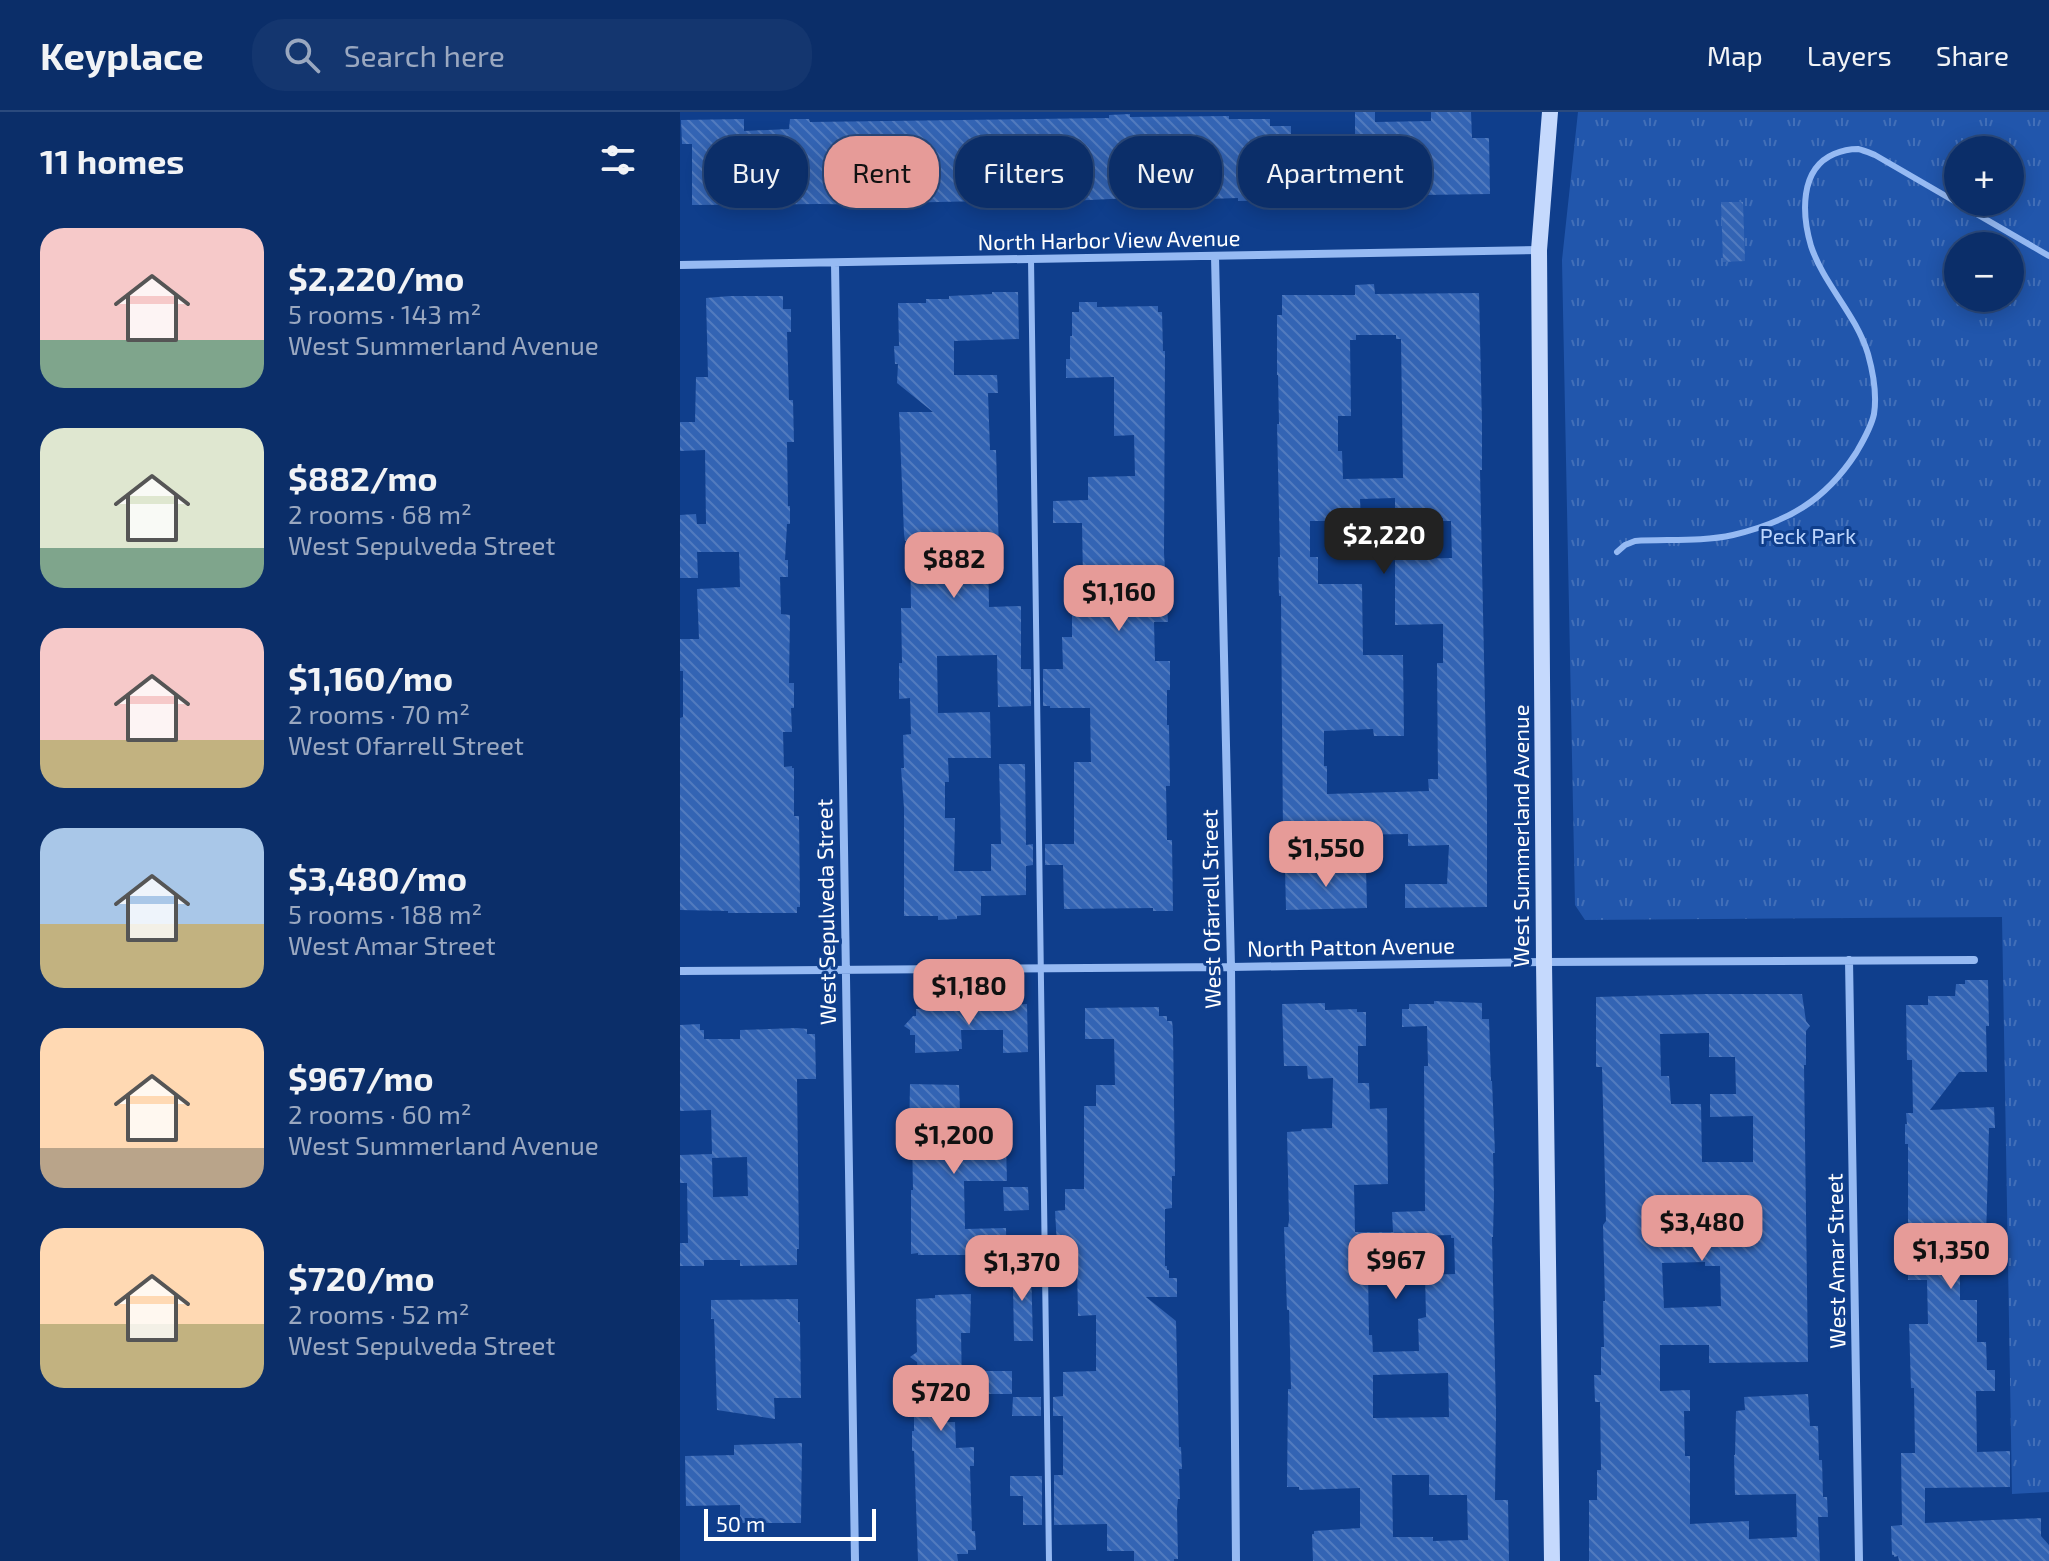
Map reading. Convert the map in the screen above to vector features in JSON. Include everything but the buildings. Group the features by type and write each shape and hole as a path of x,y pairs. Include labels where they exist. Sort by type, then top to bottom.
{"main road":[{"name":"West Summerland Avenue","path":"1550,112 1539,250 1552,1561"}],"street":[{"name":"North Harbor View Avenue","path":"680,265 1539,250"},
{"name":"West Ofarrell Street","path":"1215,256 1231,967 1236,1561"},
{"name":"West Sepulveda Street","path":"835,263 855,1561"},
{"name":"West Amar Street","path":"1849,960 1859,1561"},
{"name":"North Patton Avenue","path":"680,971 1974,960"}],"lane":[{"path":"1617,552 1635,541 1732,535 1799,510 1834,483 1866,437 1874,415 1874,381 1867,352 1853,320 1823,272 1812,248 1806,223 1805,196 1811,175 1825,158 1841,151 1858,149 1875,155 2049,256"},
{"path":"1031,259 1049,1561"}],"green space":[{"name":"Peck Park","path":"1578,112 2049,112 2049,1492 2012,1494 2002,917 1585,920 1575,905 1562,260"}]}
